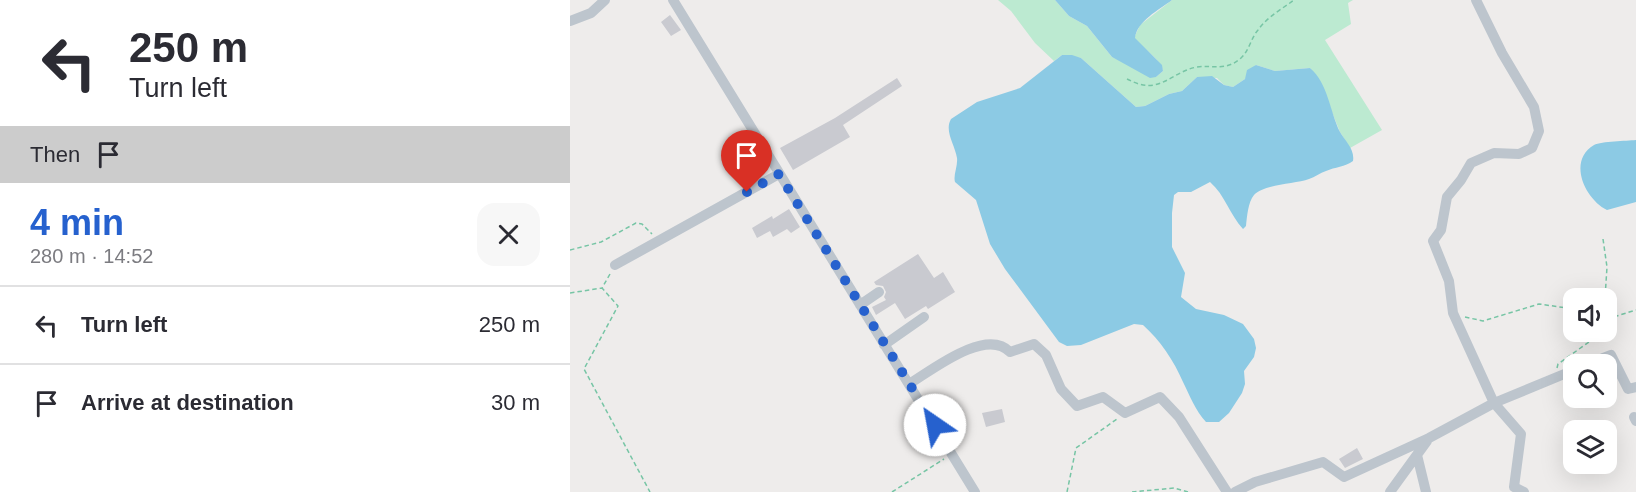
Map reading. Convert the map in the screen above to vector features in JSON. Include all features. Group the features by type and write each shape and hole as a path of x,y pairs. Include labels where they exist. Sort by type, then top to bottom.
{"street":[{"path":"570,21 591,13 605,0"},
{"path":"673,0 975,492"},
{"path":"1476,0 1502,53 1534,106 1539,131 1532,148 1519,154 1494,153 1471,163 1447,197 1441,231 1433,241 1449,281 1453,313 1494,403 1521,434 1514,487 1524,492"},
{"path":"615,265 779,174"},
{"path":"860,305 879,292"},
{"path":"884,345 924,317"},
{"path":"909,384 980,344 994,343 1004,346 1010,352 1034,344 1046,355 1061,389 1077,406 1103,397 1125,413 1160,397 1179,417 1227,492"},
{"path":"1617,366 1629,389 1636,387"},
{"path":"1235,492 1255,482 1323,462 1344,477 1430,438 1494,403 1563,375"},
{"path":"1390,492 1430,438"},
{"path":"1417,454 1426,492"}],"path":[{"path":"1127,79 1141,85 1153,86 1179,72 1198,67 1222,68 1236,62 1243,57 1258,29 1294,0"},
{"path":"570,250 601,242 636,223 642,224 657,241"},
{"path":"1603,239 1607,267 1606,288"},
{"path":"602,288 615,265"},
{"path":"570,293 602,288"},
{"path":"602,288 618,306 584,369 650,492"},
{"path":"1453,313 1483,321 1539,304 1563,307"},
{"path":"1617,317 1636,310"},
{"path":"1556,378 1558,364 1588,342"},
{"path":"1067,492 1076,448 1125,413"},
{"path":"892,492 953,454"},
{"path":"1132,492 1174,488 1188,492"}],"green space":[{"path":"998,0 1055,0 1069,16 1087,26 1112,57 1156,77 1163,71 1161,66 1155,57 1134,38 1140,25 1172,0 1353,0 1348,3 1351,24 1325,40 1382,130 1350,148 1340,132 1319,80 1310,68 1275,71 1256,65 1245,79 1233,87 1224,85 1217,78 1197,77 1182,91 1169,94 1145,106 1136,107 1081,58 1062,55 1054,61 1035,43 1011,11"}],"water":[{"path":"1055,0 1172,0 1144,21 1135,38 1162,65 1163,71 1156,77 1150,78 1112,57 1087,26 1069,16"},
{"path":"1062,55 1081,58 1136,107 1145,106 1169,94 1182,91 1197,77 1212,76 1224,85 1233,87 1245,79 1247,70 1256,65 1275,71 1310,68 1321,82 1340,132 1351,149 1353,161 1347,165 1303,181 1272,186 1259,191 1250,202 1246,226 1243,229 1220,193 1210,182 1191,192 1178,192 1174,195 1172,247 1185,273 1181,297 1196,309 1224,315 1243,324 1254,339 1256,348 1254,357 1244,371 1245,384 1242,393 1229,413 1219,422 1206,422 1202,417 1171,359 1161,344 1143,325 1134,324 1081,345 1067,346 1059,342 1005,269 990,244 976,200 955,182 957,158 949,133 951,119 977,102 1020,88"},
{"path":"1636,140 1636,202 1607,210 1599,205 1586,189 1580,170 1582,160 1586,152 1594,145"}],"building":[{"path":"670,15 681,30 671,36 661,22"},
{"path":"897,78 902,86 843,125 850,137 793,170 780,148 835,118"},
{"path":"789,209 800,227 791,233 787,229 773,237 770,231 757,238 752,228"},
{"path":"918,254 934,278 943,272 955,292 928,309 926,306 905,319 895,303 876,315 872,307 886,300 884,297 886,292 883,286 876,285 874,282"},
{"path":"934,396 945,413 948,412 952,421 945,425 936,406 932,408 927,400"},
{"path":"1002,409 1005,422 986,427 982,413"},
{"path":"1357,448 1363,459 1345,468 1339,459"}],"route":[{"path":"747,192 779,174 935,425"}]}
